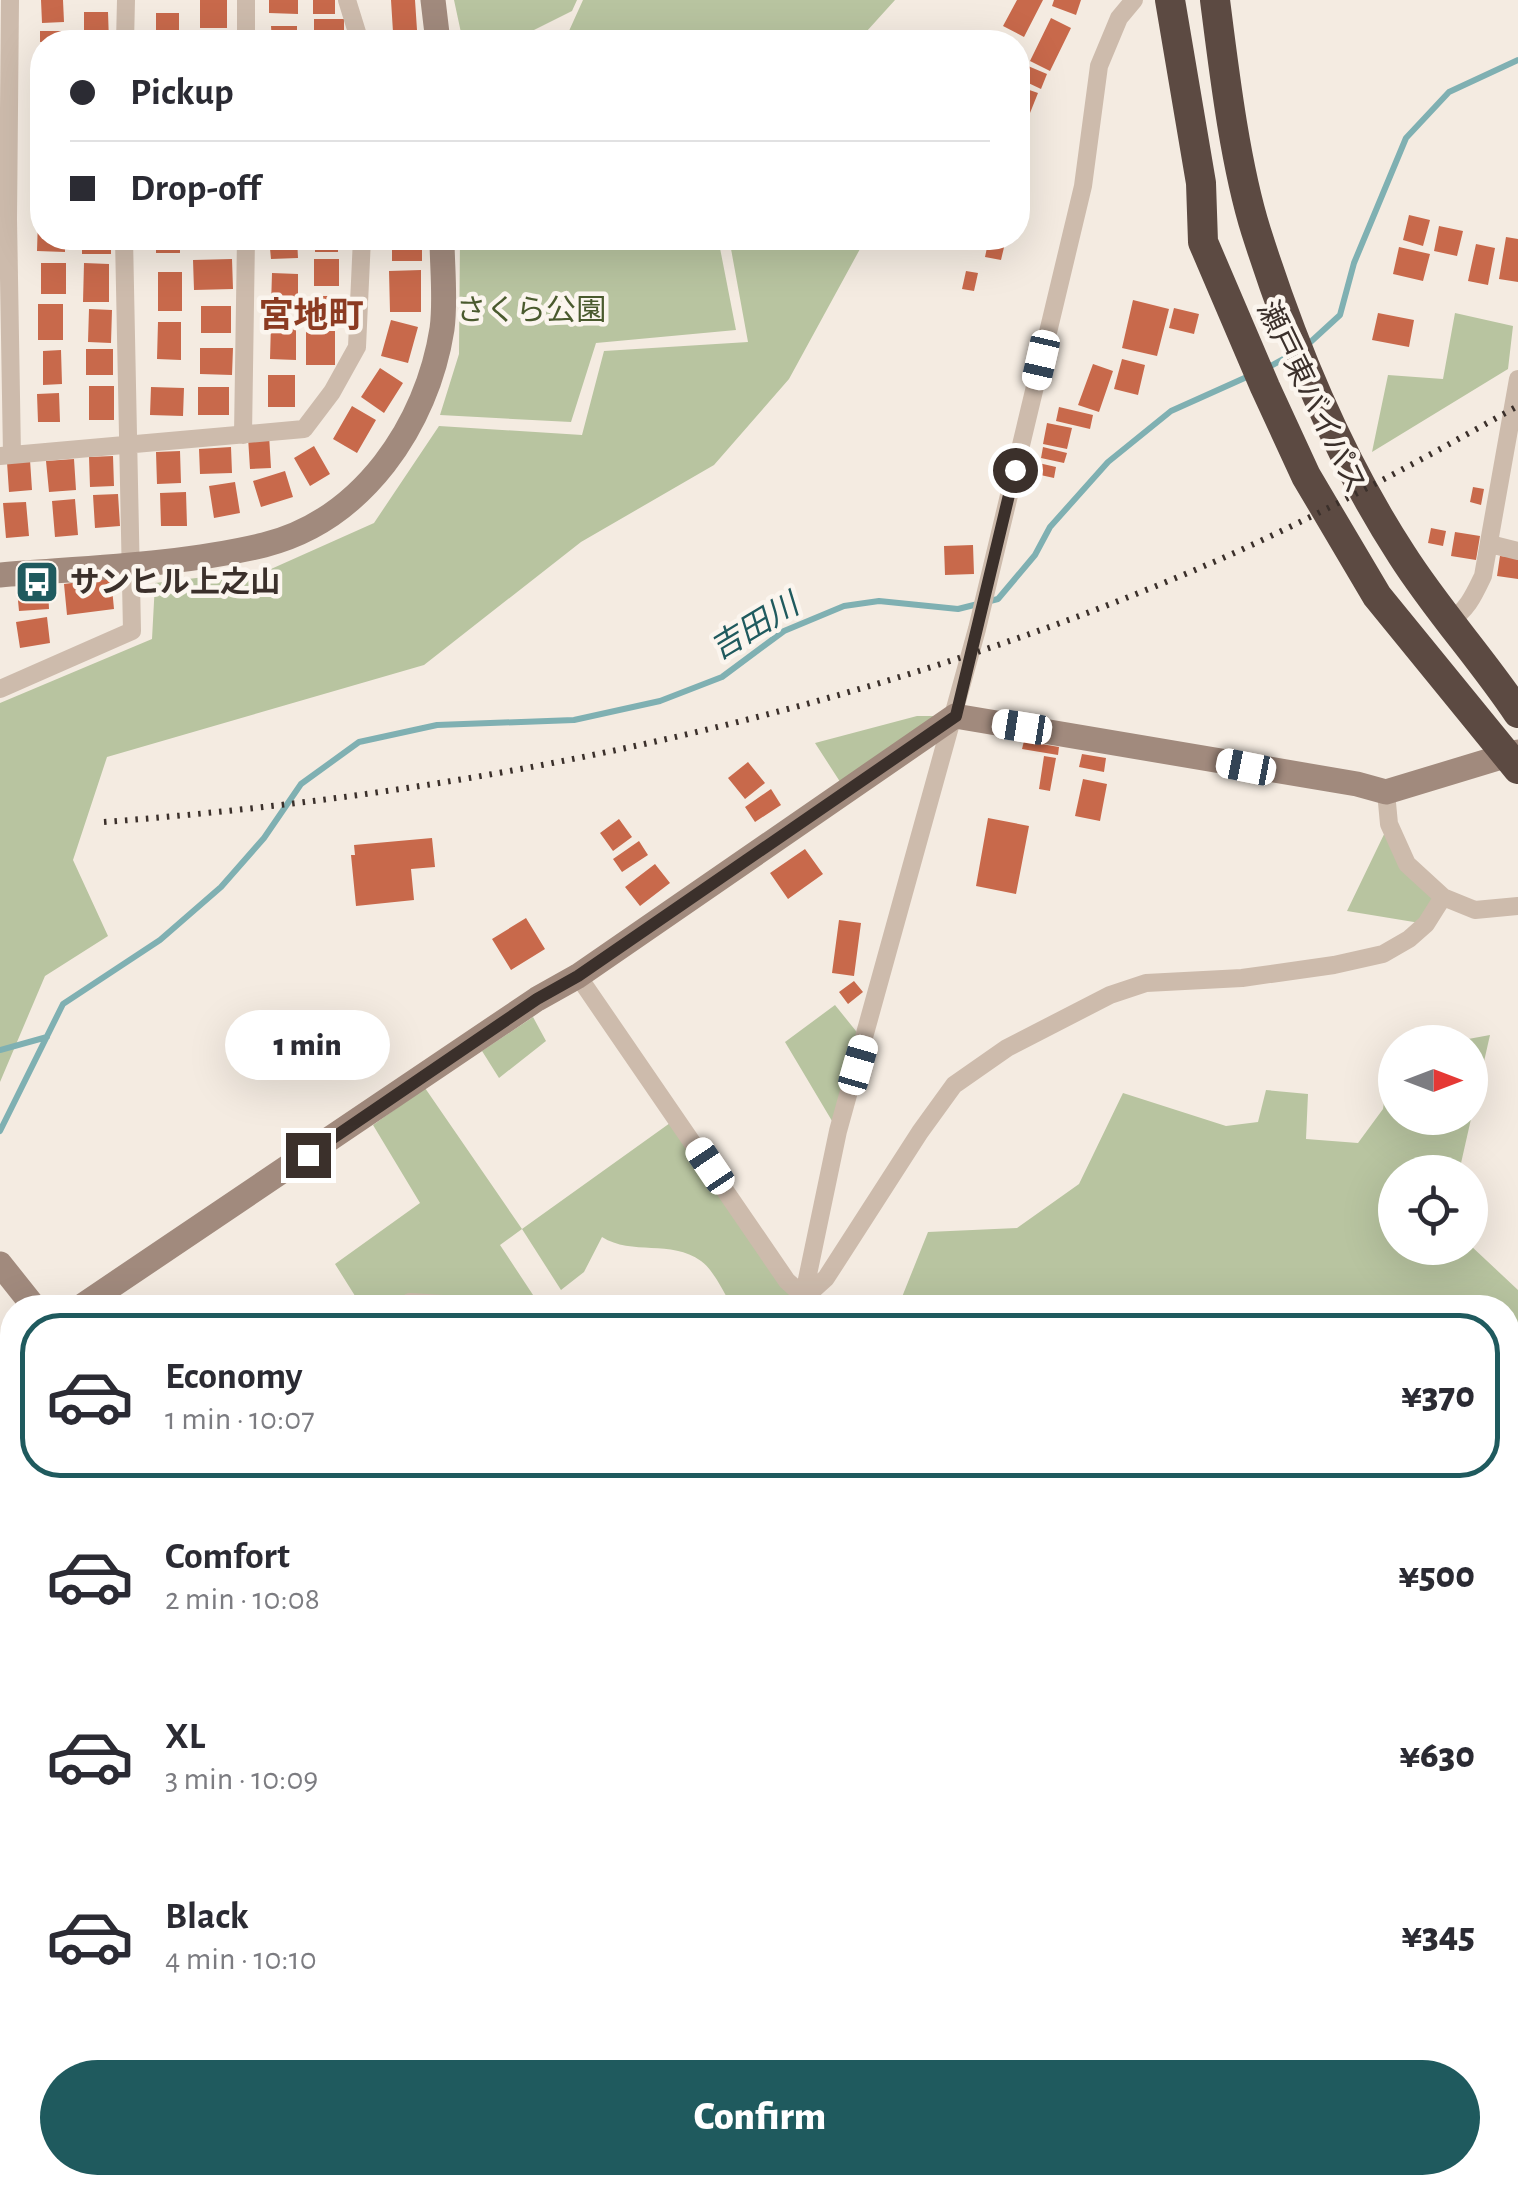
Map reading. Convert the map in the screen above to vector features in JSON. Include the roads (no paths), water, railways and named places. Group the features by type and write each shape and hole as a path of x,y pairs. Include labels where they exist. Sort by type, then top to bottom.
{"highway":[{"name":"瀬戸東バイパス","path":"1170,0 1201,183 1203,242 1265,387 1306,476 1377,596 1472,714 1515,759"},
{"name":"瀬戸東バイパス","path":"1214,0 1256,229 1307,373 1344,457 1401,554 1518,714"}],"street":[{"path":"10,0 6,456 304,430 332,392 357,347 361,250"},
{"path":"125,30 126,0"},
{"path":"246,0 246,30"},
{"path":"347,0 356,30"},
{"path":"433,0 437,30"},
{"path":"803,1295 838,1131 935,778 956,716 989,580 1080,200 1098,66 1119,18 1134,0"},
{"path":"0,689 132,631 124,250"},
{"path":"243,435 246,250"},
{"path":"0,575 131,564 265,545 297,533 354,498 392,456 418,411 442,326 442,250"},
{"path":"1448,622 1460,615 1483,576 1518,379"},
{"path":"1490,544 1518,551"},
{"path":"98,1295 537,999 578,976 956,716 1386,792 1515,759"},
{"path":"1386,792 1389,824 1407,864 1443,897 1476,910 1518,906"},
{"path":"809,1295 826,1278 954,1085 1007,1048 1110,995 1146,983 1242,978 1383,954 1426,924 1443,897"},
{"path":"578,976 797,1295"},
{"path":"0,1264 25,1295"}],"waterway":[{"name":"吉田川","path":"1304,348 1340,315 1354,263 1406,138 1449,92 1518,60"},
{"name":"吉田川","path":"1265,369 1289,356"},
{"name":"吉田川","path":"0,1131 63,1004 160,940 221,887 264,838 301,784 359,742 437,725 574,720 660,701 722,677 784,631 844,606 879,601 958,609 998,599 1035,555 1050,527 1108,462 1171,411 1249,376"},
{"path":"0,1050 47,1037"}],"railway":[{"path":"104,822 390,791 671,738 809,703 946,662 1082,615 1216,561 1331,507 1518,406"}],"place":[{"name":"サンヒル上之山","path":"37,582"}],"district":[{"name":"宮地町","path":"311,315"}],"park label":[{"name":"さくら公園","path":"531,310"}]}
